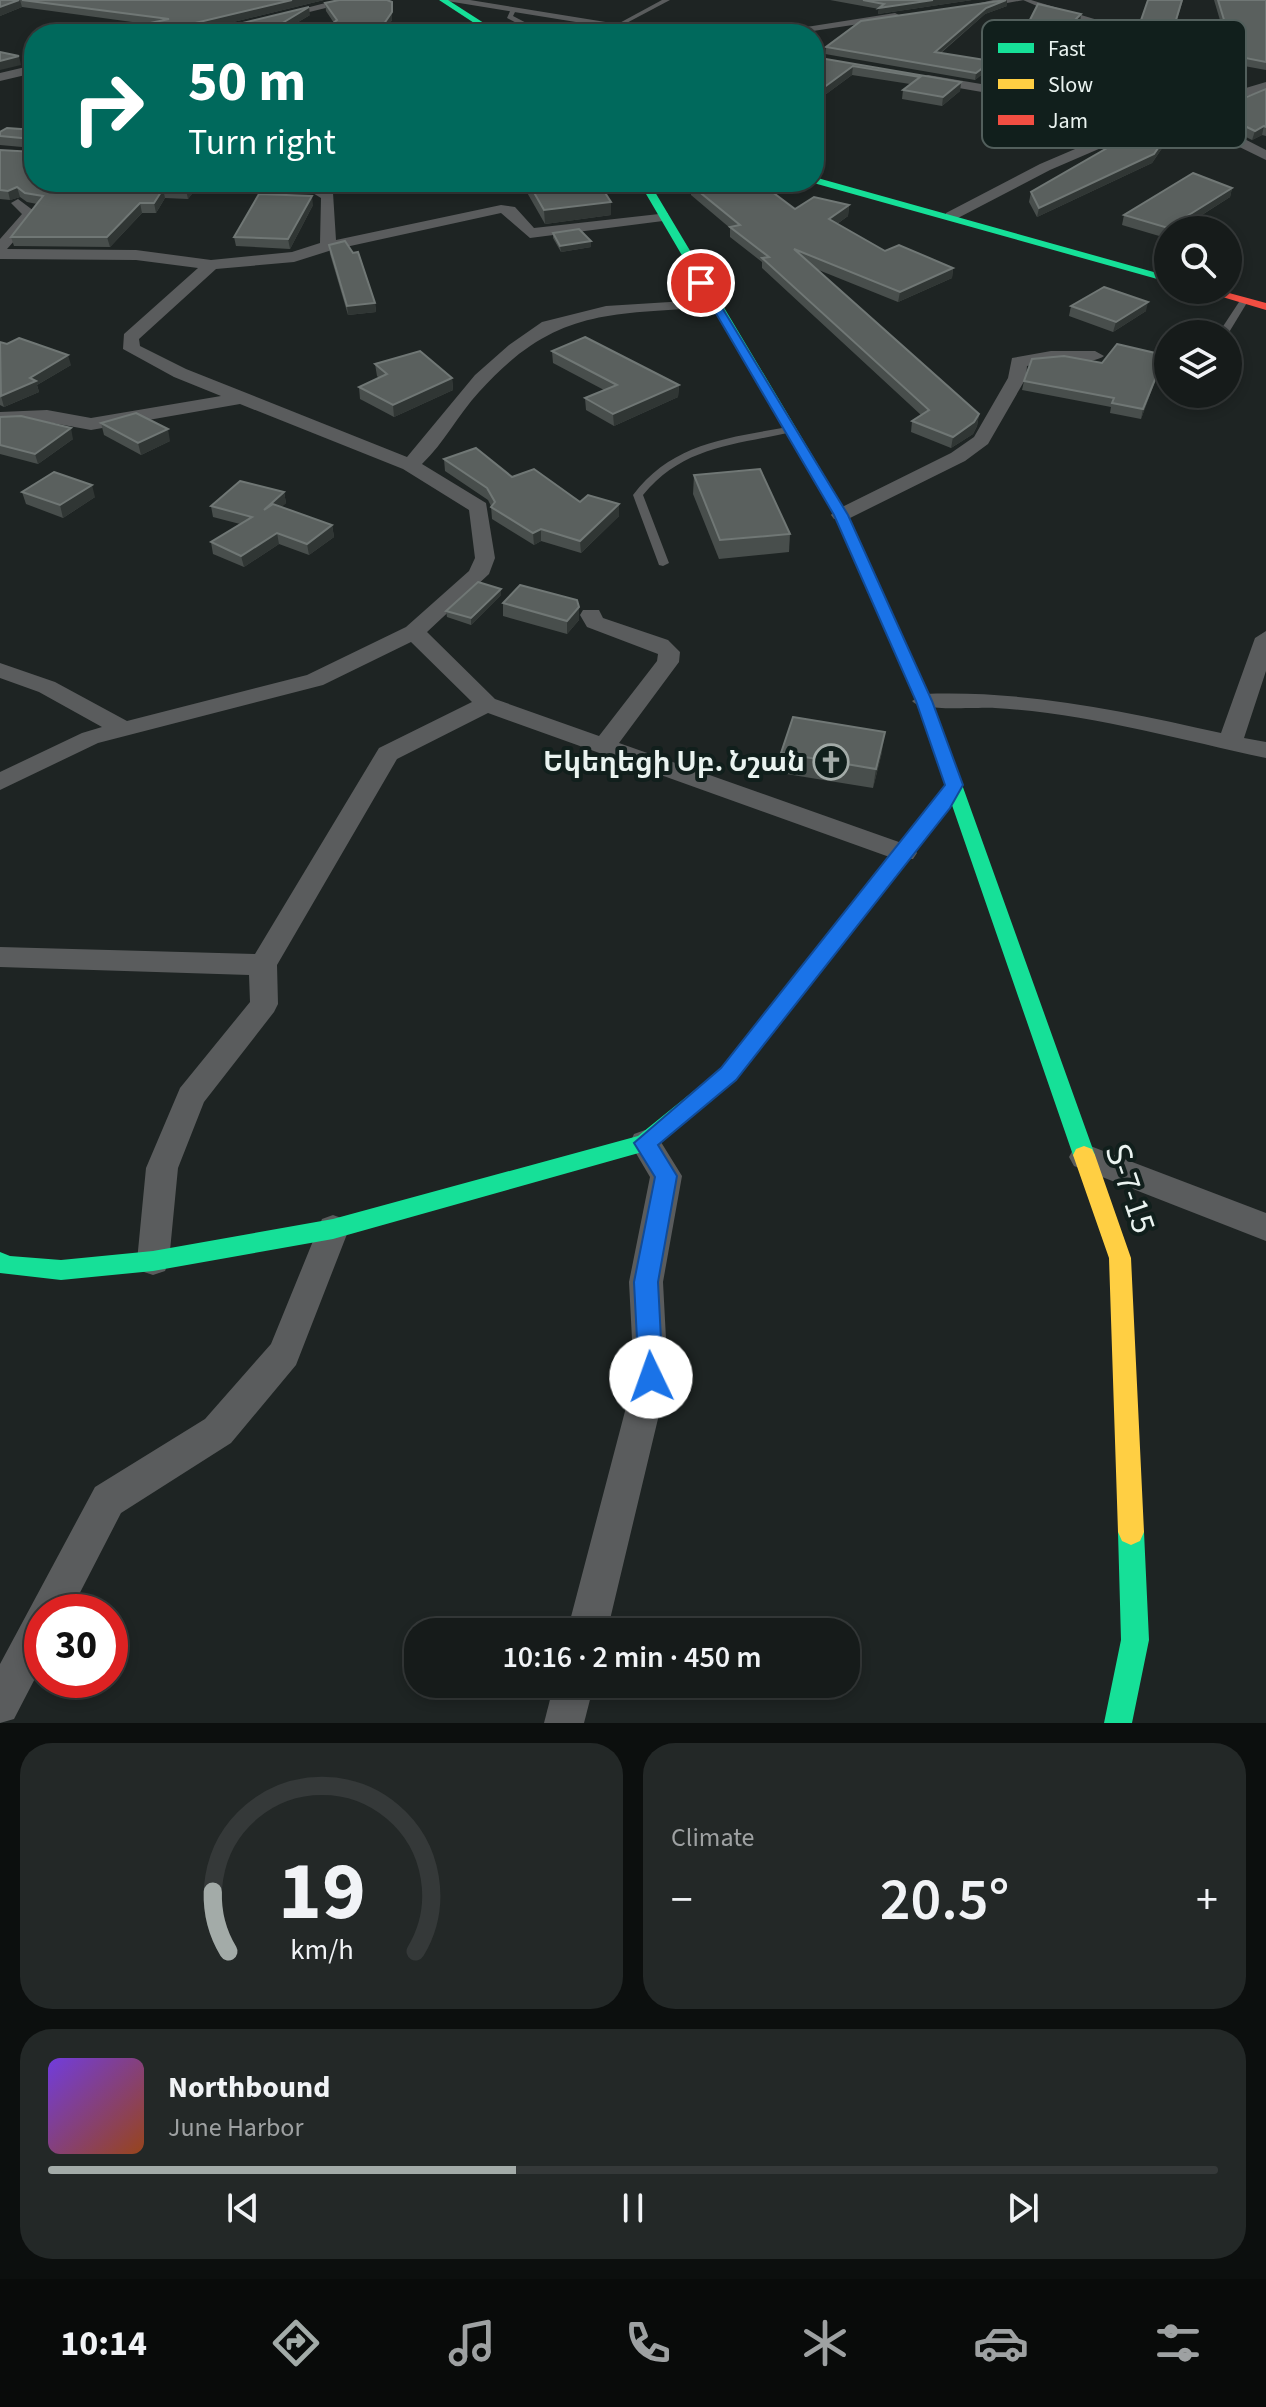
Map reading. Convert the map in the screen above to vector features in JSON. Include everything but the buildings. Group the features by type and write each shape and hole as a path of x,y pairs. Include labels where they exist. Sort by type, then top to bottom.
{"street":[{"path":"267,20 352,0"},
{"path":"445,0 604,24"},
{"path":"445,0 482,24"},
{"path":"956,8 1018,0"},
{"path":"824,26 909,15"},
{"path":"0,77 24,71"},
{"path":"915,77 982,89"},
{"path":"1246,92 1266,86"},
{"path":"1246,146 1266,156"},
{"path":"951,216 1045,167 1089,148"},
{"path":"824,183 1154,275"},
{"path":"321,192 328,196 328,246"},
{"name":"Տ-7-15","path":"650,192 841,515 924,701 1120,1258 1135,1640 1118,1723"},
{"path":"0,251 31,214 18,203"},
{"path":"0,251 136,255 211,265 294,257 328,246 501,209 510,210 530,233 663,216"},
{"path":"0,782 90,738 315,680 414,632 478,574 485,558 479,507 410,465 242,398 132,349 130,338 211,265"},
{"path":"1244,301 1266,307"},
{"path":"410,465 435,443 464,398 528,337 549,325 612,311 712,302"},
{"path":"841,515 958,457 981,440 1017,378 1018,362 1051,356 1095,356"},
{"path":"0,418 47,416 91,424 242,398"},
{"path":"591,615 595,622 660,645 669,652 668,662 604,746"},
{"path":"414,632 487,704 904,853"},
{"path":"1230,743 1266,638"},
{"path":"0,670 47,687 124,729"},
{"path":"924,701 963,697 1041,705 1266,750"},
{"path":"153,1261 162,1168 191,1096 264,1004 263,965 388,754 487,704"},
{"path":"2,1268 61,1270 153,1261 333,1229 645,1143 729,1074 954,785"},
{"path":"0,957 263,965"},
{"path":"591,1618 651,1377 646,1282 666,1176 645,1143"},
{"path":"1085,1157 1266,1227"},
{"path":"58,1594 108,1500 218,1431 284,1354 333,1229"},
{"path":"0,1705 24,1659"},
{"path":"564,1723 570,1698"}],"lane":[{"path":"621,24 667,0"},
{"path":"1026,0 1042,8 1098,20"},
{"path":"513,10 509,17 524,24"},
{"path":"1232,320 1244,301"},
{"path":"663,563 638,495 649,479 694,450 788,430"}],"traffic: fast":[{"path":"443,0 481,24"},
{"path":"824,183 1154,275"},
{"path":"650,192 841,515 924,701 1084,1155"},
{"path":"0,1262 7,1266 61,1270 153,1261 333,1229 645,1143 729,1074 875,890"},
{"path":"1118,1723 1135,1640 1131,1532"}],"traffic: slow":[{"path":"875,890 954,785"},
{"path":"1084,1155 1120,1258 1131,1532"}],"traffic: jam":[{"path":"1242,300 1266,307"}],"place":[{"name":"Եկեղեցի Սբ. Նշան","path":"831,762"}],"route":[{"path":"651,1377 646,1282 666,1176 645,1143 729,1074 943,804 954,785 924,701 841,515 701,283"}]}
